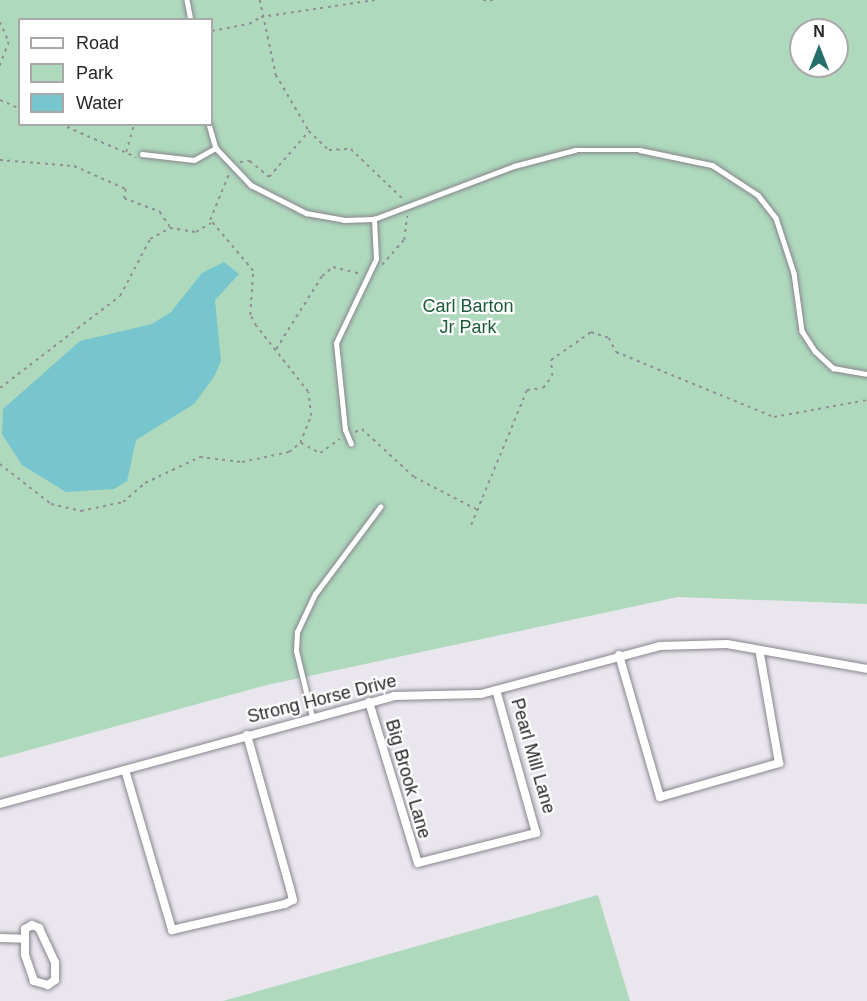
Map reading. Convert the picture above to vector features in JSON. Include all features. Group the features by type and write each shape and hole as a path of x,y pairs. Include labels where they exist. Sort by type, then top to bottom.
{"street":[{"name":"Strong Horse Drive","path":"0,804 369,702 496,690 619,655 685,642 727,644 760,654 867,669"},
{"path":"619,655 660,797 779,763 760,654"},
{"name":"Pearl Mill Lane","path":"418,863 536,832 496,690"},
{"name":"Big Brook Lane","path":"369,702 418,863"},
{"path":"125,770 172,930 293,900 247,735"},
{"path":"32,926 44,936 57,972 48,985 34,981 24,939 25,928 32,926"},
{"path":"0,938 24,939"}],"lane":[{"path":"187,0 191,18"},
{"path":"210,126 216,148 234,168 274,201 306,213 375,219 514,166 575,150 631,149 712,165 758,195 776,218 794,273 802,331 815,351 833,368 867,374"},
{"path":"141,156 194,160 216,148"},
{"path":"351,444 347,435 336,343 376,259 375,219"},
{"path":"312,717 296,651 297,632 315,594 380,507"}],"path":[{"path":"260,0 261,17 276,75 309,131 328,150 351,148 403,196 406,209 404,240 386,263 355,275 333,267 322,276 275,351"},
{"path":"213,31 249,24 261,17 375,0"},
{"path":"483,0 497,0"},
{"path":"0,22 9,42 0,66"},
{"path":"0,100 18,108"},
{"path":"64,126 125,153 141,156"},
{"path":"125,153 133,126"},
{"path":"0,388 104,312 120,296 150,239 170,228 196,232 212,222 224,176 234,168 250,161 269,177 309,131"},
{"path":"0,160 74,166 126,189 124,198 160,212 170,228"},
{"path":"0,464 51,504 81,511 123,502 145,483 200,457 243,462 289,452 300,443 310,416 308,392 250,315 253,271 212,222"},
{"path":"471,525 527,390 543,388 552,376 551,360 591,332 609,338 616,352 774,417 867,400"},
{"path":"300,443 320,453 347,435 362,429 414,477 477,510"}],"green space":[{"name":"Carl Barton Jr Park","path":"0,0 867,0 867,604 678,597 267,685 0,758"},
{"path":"598,895 630,1001 223,1001"}],"water":[{"path":"224,262 239,274 215,300 221,361 214,377 194,404 136,440 127,481 114,489 66,492 22,465 2,434 3,409 80,341 152,324 171,312 202,273"}]}
